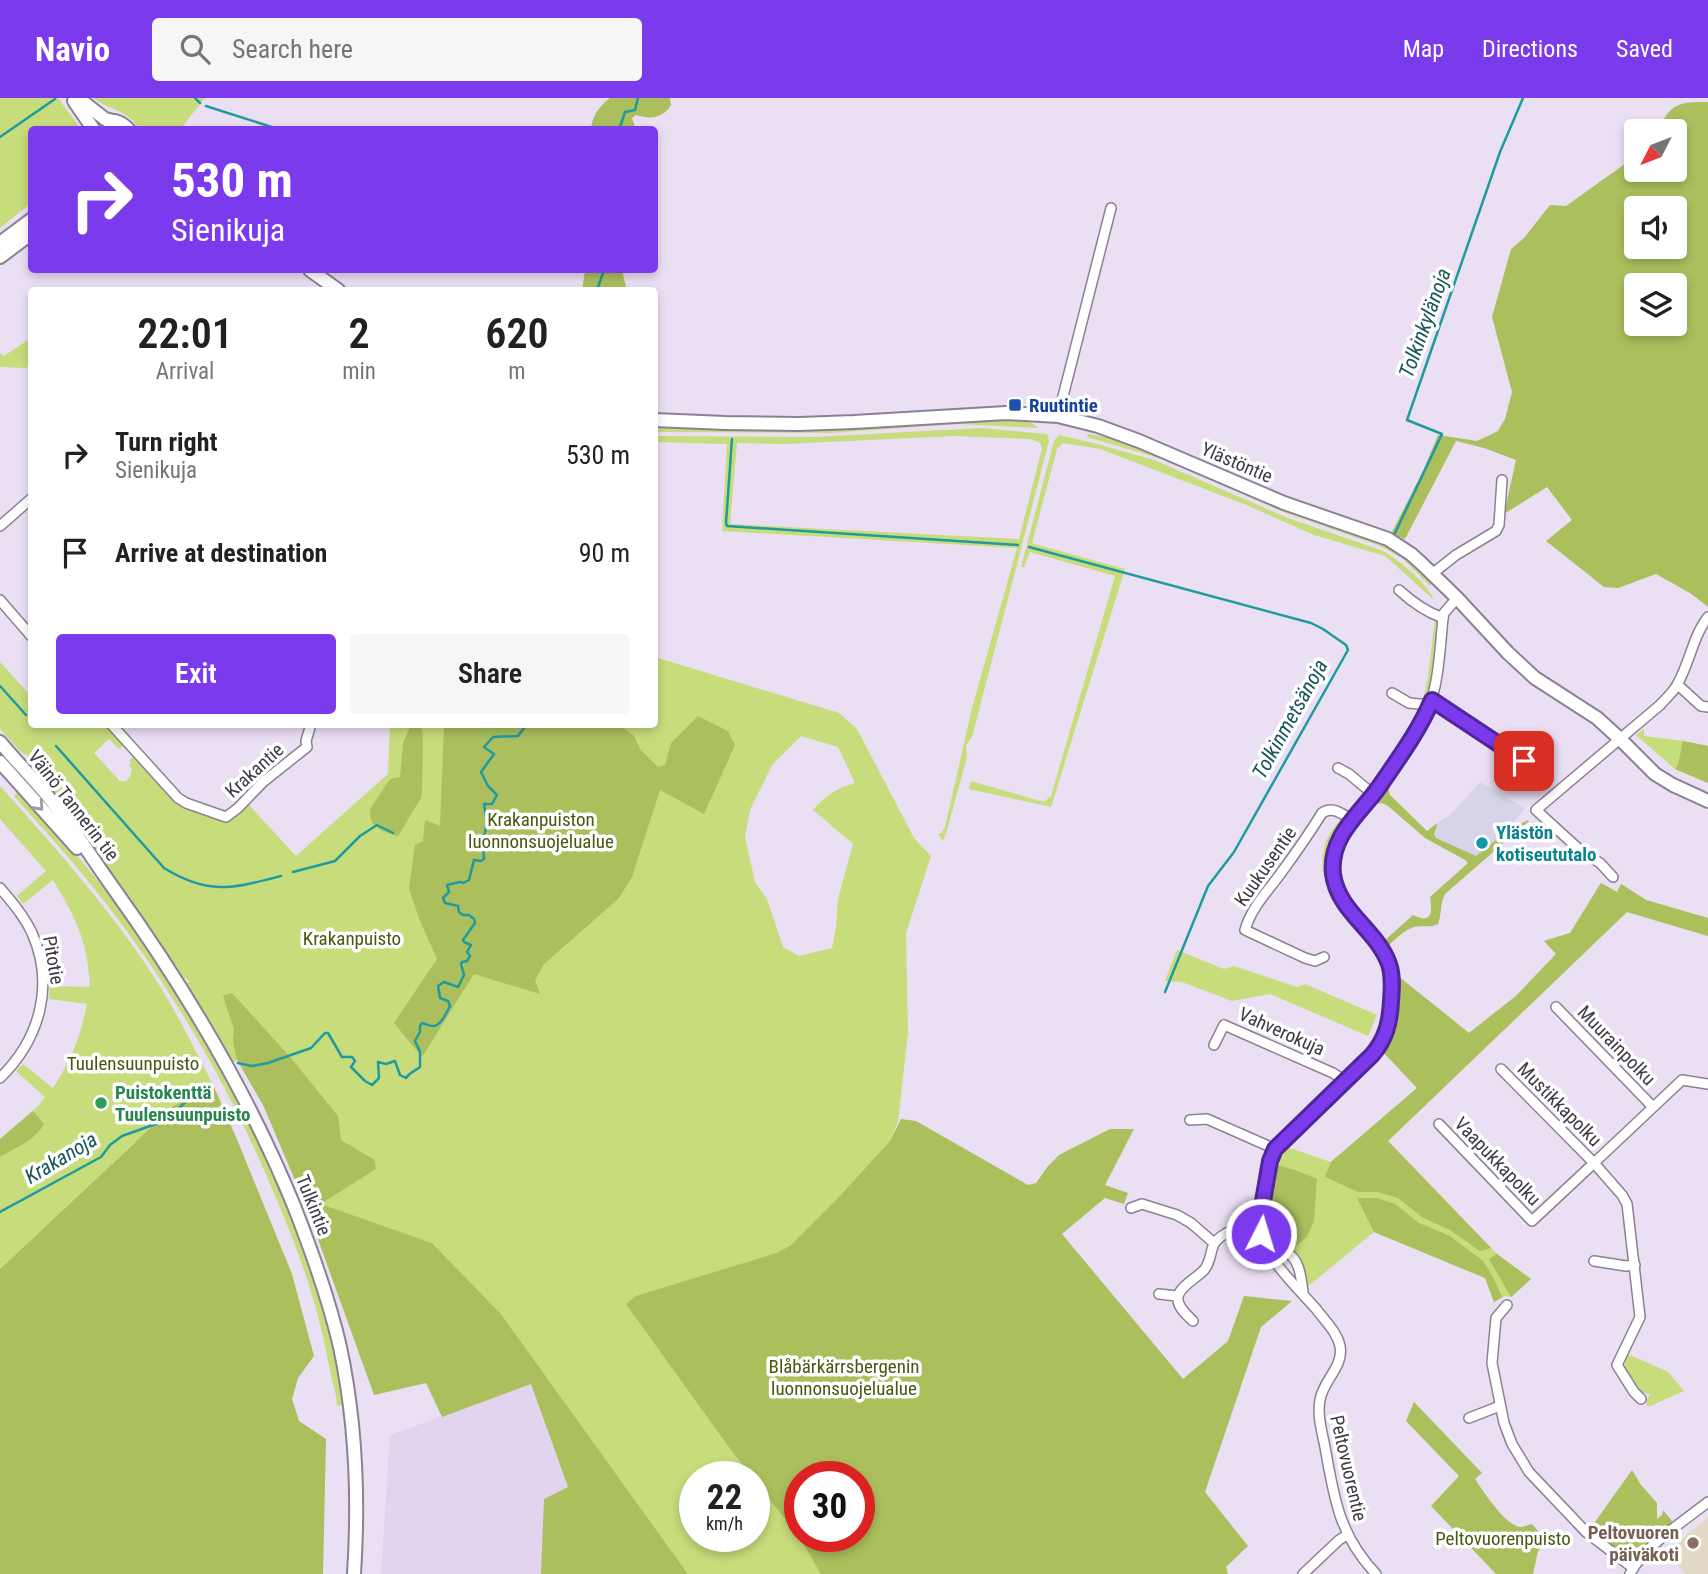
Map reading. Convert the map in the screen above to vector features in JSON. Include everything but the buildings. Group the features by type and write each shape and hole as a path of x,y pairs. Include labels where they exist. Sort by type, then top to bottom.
{"main road":[{"path":"72,98 93,126"},
{"path":"78,98 105,119 124,126"},
{"path":"102,126 113,121"},
{"path":"0,243 28,222"},
{"path":"0,257 28,236"},
{"path":"314,273 334,287"},
{"name":"Ylästöntie","path":"658,420 799,424 1006,413 1058,416 1098,426 1284,503 1388,539 1411,554 1529,673 1589,713 1655,774 1708,802"},
{"name":"Väinö Tannerin tie","path":"0,743 46,794 114,890"},
{"name":"Väinö Tannerin tie","path":"0,762 114,890"},
{"name":"Tulkintie","path":"114,890 180,986 231,1072 256,1119 315,1261 339,1346 354,1434 354,1574"}],"street":[{"path":"1058,416 1111,208"},
{"path":"1432,574 1456,555 1496,531 1499,525 1502,480"},
{"path":"0,526 28,502"},
{"path":"1399,590 1411,601 1443,618"},
{"path":"1190,1120 1207,1119 1275,1149 1372,1055 1385,1037 1390,1018 1390,967 1383,951 1340,897 1333,874 1334,854 1337,843 1351,820 1373,794 1419,727 1431,702 1444,612 1457,598"},
{"path":"0,600 28,632"},
{"path":"1613,877 1536,810 1660,705 1678,685 1698,631 1708,617"},
{"path":"1678,685 1701,706 1708,707"},
{"path":"1392,693 1409,703 1431,702 1524,761"},
{"name":"Krakantie","path":"115,728 178,798 226,817 262,782 307,747 310,728"},
{"path":"1338,768 1373,794"},
{"name":"Kuukusentie","path":"1324,957 1315,961 1305,958 1245,930 1248,918 1322,814 1326,810 1332,810 1351,820"},
{"name":"Pitotie","path":"0,888 32,932 41,964 43,995 30,1040 0,1078"},
{"name":"Muurainpolku","path":"1556,1007 1653,1107"},
{"name":"Vahverokuja","path":"1214,1045 1224,1025 1333,1073 1345,1081"},
{"name":"Mustikkapolku","path":"1501,1069 1594,1163 1627,1204 1640,1317 1617,1365 1641,1399"},
{"path":"1594,1163 1682,1080 1708,1084"},
{"name":"Vaapukkapolku","path":"1439,1124 1532,1221 1594,1163"},
{"name":"Peltovuorentie","path":"1275,1149 1270,1161 1259,1224 1272,1258 1331,1328 1341,1348 1337,1367 1324,1386 1318,1412 1339,1518 1358,1553 1376,1574"},
{"path":"1130,1208 1142,1204 1177,1215 1214,1243"},
{"path":"1177,1296 1205,1269 1214,1243 1237,1228 1259,1224"},
{"name":"Peltovuorentie","path":"1265,1244 1286,1251 1294,1259 1303,1293"},
{"path":"1594,1261 1635,1265"},
{"path":"1159,1294 1177,1296"},
{"path":"1177,1296 1181,1308 1193,1321"},
{"path":"1507,1305 1496,1318 1492,1363 1504,1423 1512,1444 1529,1472 1586,1532 1632,1571 1652,1547 1708,1502"},
{"path":"1469,1418 1500,1406"},
{"path":"1303,1574 1347,1535"}],"shaded area":[{"path":"1480,782 1525,808 1507,831 1476,856 1436,838 1434,834 1436,824 1451,814"},
{"path":"531,1384 568,1487 543,1574 381,1574 390,1435"},
{"name":"Peltovuoren päiväkoti","path":"1708,1517 1708,1574 1685,1574 1666,1552"}],"green space":[{"path":"0,98 58,98 78,126 28,126 28,205 0,228"},
{"path":"93,98 205,98 183,126 137,126 125,114"},
{"path":"610,98 670,98 671,105 656,117 636,115 632,118 635,126 592,126"},
{"path":"1708,102 1708,607 1690,593 1656,574 1618,588 1604,587 1546,541 1572,520 1547,487 1504,514 1516,460 1456,441 1405,539 1391,534 1438,435 1477,441 1498,431 1505,419 1512,392 1492,317 1511,249 1524,238 1550,205 1566,206 1624,165 1624,182 1687,182 1687,119 1665,119 1671,110 1683,104"},
{"path":"585,273 623,273 626,287 582,287"},
{"path":"28,340 26,368 0,367 0,353 4,356"},
{"path":"1018,418 1039,428 959,424 830,433 658,432 658,424 830,429"},
{"path":"981,428 1047,434 1049,441 972,737 966,745 967,757 943,841 938,834 945,827 972,708 1017,548 722,531 727,444 658,442 658,436 816,437","holes":["955,436 1031,439 1040,443 1042,448 1019,539 730,524 737,443 785,444"]},
{"path":"1088,434 1119,439 1370,538 1405,557 1433,584 1429,585 1402,558 1380,546 1281,511 1162,459 1087,437"},
{"path":"1059,435 1154,460 1288,518 1383,551 1412,572 1434,600 1385,556 1314,535 1244,504 1100,449 1063,443 1057,449 1032,543 1125,569 1051,807 969,789 971,781 1044,802 1051,796 1115,576 1030,552 1024,567 1021,567 1054,441"},
{"path":"1436,611 1433,673 1424,709 1372,789 1360,803 1356,803 1381,770 1422,704"},
{"name":"Krakanpuisto","path":"658,658 839,713 857,729 914,838 931,856 906,933 908,1032 898,1122 890,1141 790,1246 776,1253 637,1296 626,1304 1107,1574 688,1574 501,1314 432,1243 321,1204 376,1169 375,1160 341,1140 236,1057 237,1060 232,1064 185,984 189,982 186,978 183,980 26,767 31,759 0,729 0,662 28,693 28,728 109,728 124,745 119,749 109,739 94,753 120,781 126,781 130,777 132,769 129,760 135,756 170,795 226,821 248,804 296,856 388,774 390,728 658,728","holes":["801,736 838,747 855,783 832,793 813,810 853,844 838,899 832,948 799,956 783,947 767,899 755,882 745,837 750,810 772,765"]},
{"name":"Krakanpuiston luonnonsuojelualue","path":"698,716 728,731 735,745 704,814 660,790 632,877 619,898 543,965 535,981 540,994 474,974 422,1057 394,1023 437,959 409,889 415,845 423,841 425,820 440,826 444,728 624,728 634,736 640,749 658,767 665,765 671,743"},
{"path":"410,728 422,729 421,798 398,836 374,824 370,809 390,779 400,777 403,743"},
{"path":"1644,729 1644,736 1708,746 1708,783 1675,769 1636,735"},
{"path":"1683,741 1708,746 1708,783 1675,769"},
{"name":"Tuulensuunpuisto","path":"0,786 85,884 144,961 214,1087 175,1105 147,1136 135,1142 0,1269 0,1139 45,1097 16,1071 23,1064 53,1088 75,1048 87,1004 49,999 50,986 90,987 87,957 79,931 53,880 23,904 17,896 46,871 0,819"},
{"path":"1388,787 1390,795 1427,831 1436,824 1436,838 1476,856 1507,831 1529,821 1445,894 1438,924 1410,928 1388,946 1384,941 1413,915 1419,918 1429,916 1430,897 1468,863 1425,838 1388,806 1376,804"},
{"path":"17,793 37,811 87,868 142,939 207,1041 236,1094 287,1203 308,1260 329,1328 343,1405 337,1406 318,1317 297,1250 259,1159 222,1083 179,1009 132,939 85,877 14,796"},
{"path":"1340,820 1330,861 1331,882 1345,911 1379,953 1387,982 1385,1018 1380,1036 1371,1050 1352,1069 1350,1067 1371,1043 1378,1029 1383,981 1378,960 1335,901 1324,874 1324,847"},
{"path":"1601,883 1617,892 1621,884 1646,900 1708,918 1708,936 1627,912 1388,1141 1499,1256 1531,1279 1511,1297 1505,1296 1494,1302 1485,1278 1374,1232 1306,1288 1302,1267 1269,1241 1264,1222 1279,1155 1287,1147 1331,1162 1417,1088 1384,1053 1398,1016 1398,976 1469,1033 1516,996 1556,954 1544,941 1570,933"},
{"path":"1601,883 1617,892 1621,884 1646,900 1708,918 1708,936 1627,912 1388,1141 1491,1248 1480,1251 1450,1230 1422,1217 1398,1198 1378,1192 1358,1192 1325,1177 1331,1162 1417,1088 1384,1053 1398,1016 1398,976 1469,1033 1516,996 1556,954 1544,941 1570,933"},
{"path":"1177,950 1224,969 1234,966 1297,987 1305,984 1377,1015 1368,1036 1270,994 1232,1001 1182,982 1165,981"},
{"path":"232,993 291,1058 338,1116 341,1140 375,1160 376,1169 321,1204 432,1243 501,1314 688,1574 541,1574 544,1499 568,1487 531,1384 442,1417 426,1383 374,1395 306,1206 263,1105 237,1060 233,1041 234,1029 223,996"},
{"path":"214,1087 292,1274 314,1356 298,1378 292,1399 299,1421 326,1439 323,1574 0,1574 0,1269 175,1105"},
{"path":"33,1111 44,1124 40,1130 25,1143 0,1157 0,1139"},
{"name":"Blåbärkärrsbergenin luonnonsuojelualue","path":"901,1119 916,1121 1028,1185 1036,1183 1059,1155 1110,1129 1134,1129 1105,1185 1128,1193 1124,1204 1105,1198 1062,1234 1183,1379 1228,1341 1244,1296 1292,1301 1261,1327 1205,1492 1248,1546 1226,1567 1228,1574 821,1574 808,1552 875,1552 875,1461 784,1461 784,1517 770,1500 770,1461 740,1461 626,1304 636,1296 776,1253 790,1246 890,1141"},
{"path":"1277,1165 1317,1179 1314,1221 1307,1237 1289,1251 1276,1246 1265,1234 1264,1215"},
{"path":"1357,1198 1377,1198 1395,1204 1419,1223 1450,1236 1483,1261 1502,1297 1494,1302 1485,1278 1374,1232"},
{"path":"1497,1254 1531,1279 1511,1297 1489,1259"},
{"path":"1628,1354 1668,1372 1684,1391 1648,1407 1646,1402 1650,1394 1640,1393 1626,1370"},
{"name":"Peltovuorenpuisto","path":"1414,1402 1482,1473 1475,1479 1501,1514 1520,1527 1532,1524 1548,1542 1538,1551 1533,1574 1496,1574 1431,1506 1459,1476 1406,1421"},
{"path":"1632,1470 1657,1503 1657,1519 1663,1510 1672,1521 1671,1525 1632,1558 1625,1557 1590,1529"}],"waterway":[{"path":"195,98 200,103"},
{"name":"Krakanoja","path":"620,126 625,112 635,110 638,98"},
{"name":"Tolkinkylänoja","path":"1395,533 1442,434 1407,420 1500,152 1523,98"},
{"path":"0,137 55,99"},
{"path":"206,106 268,126"},
{"name":"Krakanoja","path":"598,287 603,273"},
{"name":"Tolkinmetsänoja","path":"732,439 727,526 1018,545"},
{"name":"Tolkinmetsänoja","path":"1029,547 1311,623 1346,645 1348,650 1234,852 1208,886 1165,992"},
{"path":"0,686 26,715"},
{"name":"Krakanoja","path":"238,1063 252,1066 268,1063 311,1048 328,1033 342,1057 352,1057 355,1061 351,1067 372,1085 379,1078 378,1062 386,1064 395,1061 400,1075 406,1078 420,1067 420,1052 415,1041 420,1026 422,1023 433,1026 438,1024 450,1006 448,1001 440,998 438,986 444,982 458,987 464,975 461,964 470,956 467,952 471,945 463,940 475,923 474,919 459,912 458,906 445,903 443,898 449,892 447,885 469,880 474,860 484,859 483,842 487,822 484,804 492,804 497,795 488,786 481,772 494,754 484,747 493,737 518,736 524,728"},
{"path":"56,746 164,868 195,883 222,887 281,876"},
{"path":"293,872 335,861 360,836 377,825 393,833"},
{"name":"Krakanoja","path":"0,1212 101,1157 110,1145 122,1136 167,1120 204,1084"}],"place":[{"name":"Ruutintie","path":"1015,405"},
{"name":"Ylästön kotiseututalo","path":"1482,843"},
{"name":"Puistokenttä Tuulensuunpuisto","path":"101,1103"},
{"name":"Peltovuoren päiväkoti","path":"1693,1543"}],"route":[{"path":"1261,1234 1259,1224 1270,1161 1275,1149 1380,1046 1390,1018 1392,980 1388,961 1340,897 1335,884 1334,854 1343,831 1371,798 1419,727 1432,700 1524,761"}]}
